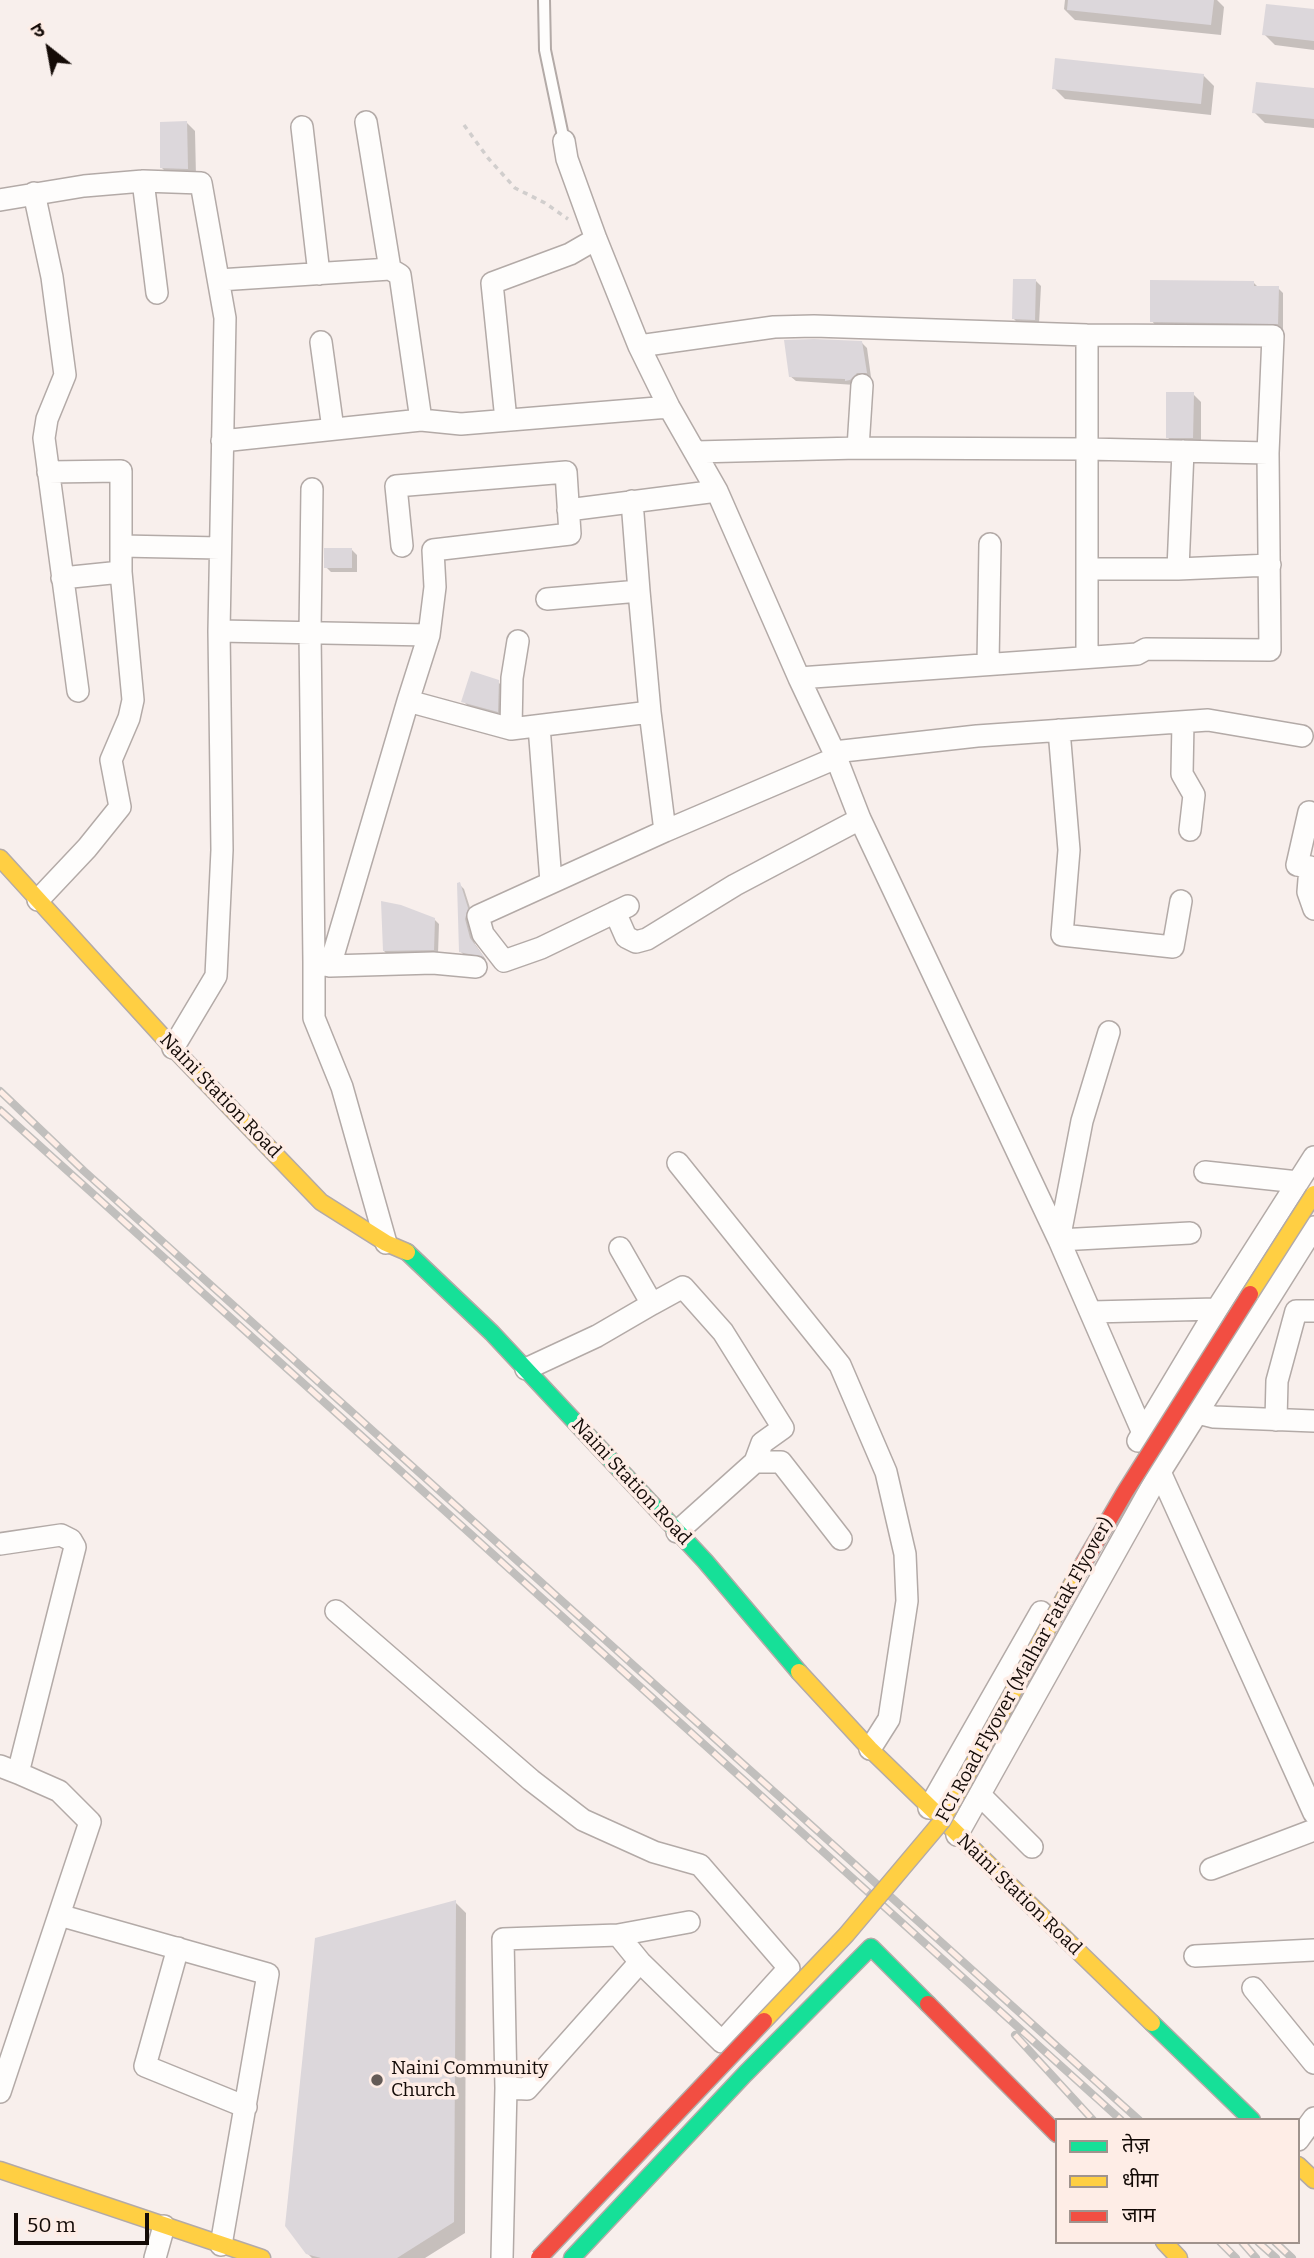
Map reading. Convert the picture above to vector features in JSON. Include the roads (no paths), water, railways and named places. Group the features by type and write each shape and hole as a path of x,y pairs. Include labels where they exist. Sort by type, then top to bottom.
{"street":[{"path":"366,122 390,269"},
{"path":"302,127 319,274"},
{"path":"564,141 567,159 596,239 639,346 669,407 717,491 835,755 860,819 1059,1240 1160,1472 1312,1803"},
{"path":"144,181 157,293"},
{"path":"0,200 84,186 144,181 201,183 225,318 219,631 222,850 216,976 173,1048"},
{"path":"34,193 52,277 65,374 47,419 44,438 78,691"},
{"path":"506,420 492,283 570,254 596,239"},
{"path":"219,281 390,269 400,275 421,420"},
{"path":"639,346 774,327 814,326 1087,335 1273,336 1268,453 1270,650 1146,649 1137,654 799,678"},
{"path":"1087,335 1087,656"},
{"path":"321,342 333,429"},
{"path":"858,448 862,385"},
{"path":"222,441 421,420 461,424 669,407"},
{"path":"695,452 858,448 1268,453"},
{"path":"1178,569 1183,451"},
{"path":"38,900 87,848 120,807 111,760 130,718 134,700 121,572 121,471 48,472"},
{"path":"386,1243 342,1087 314,1018 322,964 429,635 435,587 433,550 570,534 566,472 396,486 402,545"},
{"path":"312,489 310,632 322,964"},
{"path":"568,510 717,491"},
{"path":"632,501 650,712 665,831"},
{"path":"988,664 990,544"},
{"path":"121,546 220,548"},
{"path":"1088,569 1270,565"},
{"path":"62,578 121,572"},
{"path":"547,599 639,591"},
{"path":"219,631 429,635"},
{"path":"511,729 512,678 518,640"},
{"path":"408,701 511,729 650,712"},
{"path":"860,819 735,885 647,939 636,942 626,937 622,909 541,948 504,961 483,934 478,916 835,755 1059,730 1208,720 1302,736"},
{"path":"1183,722 1182,774 1194,795 1190,830"},
{"path":"539,726 551,882"},
{"path":"1059,730 1069,850 1062,935 1173,947 1181,901"},
{"path":"1309,812 1289,865 1310,867 1308,892 1314,909"},
{"name":"Naini Station Road","path":"0,858 173,1048 321,1202 386,1243 409,1253 492,1333 705,1561 772,1643 870,1749 1250,2118"},
{"path":"322,964 433,963 476,967"},
{"path":"1059,1240 1082,1121 1109,1032"},
{"path":"929,1808 1143,1432 1217,1309 1306,1188 1314,1157"},
{"path":"678,1163 840,1365 886,1472 905,1554 906,1601 889,1719 870,1749"},
{"path":"1205,1171 1306,1188"},
{"name":"FCI Road Flyover (Malhar Fatak Flyover)","path":"539,2258 846,1935 942,1821 1034,1657 1067,1592 1306,1188"},
{"path":"957,1835 1160,1472 1314,1227"},
{"path":"1059,1240 1190,1233"},
{"path":"620,1248 652,1304"},
{"path":"526,1369 597,1336 683,1287 723,1332 783,1428 762,1443 755,1462 677,1532"},
{"path":"1091,1312 1217,1309"},
{"path":"1276,1420 1277,1381 1296,1311 1314,1311"},
{"path":"1198,1413 1214,1417 1314,1421"},
{"path":"755,1462 780,1462 841,1539"},
{"path":"0,1544 61,1535 71,1540 75,1547 9,1769 59,1791 90,1822 0,2092"},
{"path":"336,1611 521,1771 583,1820 654,1852 700,1865 789,1968 722,2042 640,1962 618,1935"},
{"path":"980,1795 1032,1847"},
{"path":"1211,1869 1314,1830"},
{"path":"60,1915 268,1974 221,2245"},
{"path":"502,2258 506,2088 503,1939 618,1935 689,1922"},
{"path":"572,2258 745,2074 871,1947 1055,2132"},
{"path":"178,1948 145,2066 246,2106"},
{"path":"1195,1956 1314,1950"},
{"path":"506,2088 527,2089 640,1962"},
{"path":"1253,1988 1314,2063"},
{"path":"1300,2138 1314,2120"},
{"path":"1300,2167 1314,2180"},
{"path":"0,2170 262,2258"},
{"path":"155,2258 164,2226"},
{"path":"1166,2244 1179,2258"}],"lane":[{"path":"544,0 545,50 564,141"}],"railway":[{"path":"0,1091 84,1171 1137,2118"},
{"path":"0,1110 1119,2118"},
{"path":"1015,2035 1091,2118"},
{"path":"1222,2244 1236,2258"},
{"path":"1244,2244 1256,2258"},
{"path":"1260,2244 1276,2258"},
{"path":"1277,2244 1292,2258"}],"place":[{"name":"Naini Community Church","path":"377,2080"}]}
